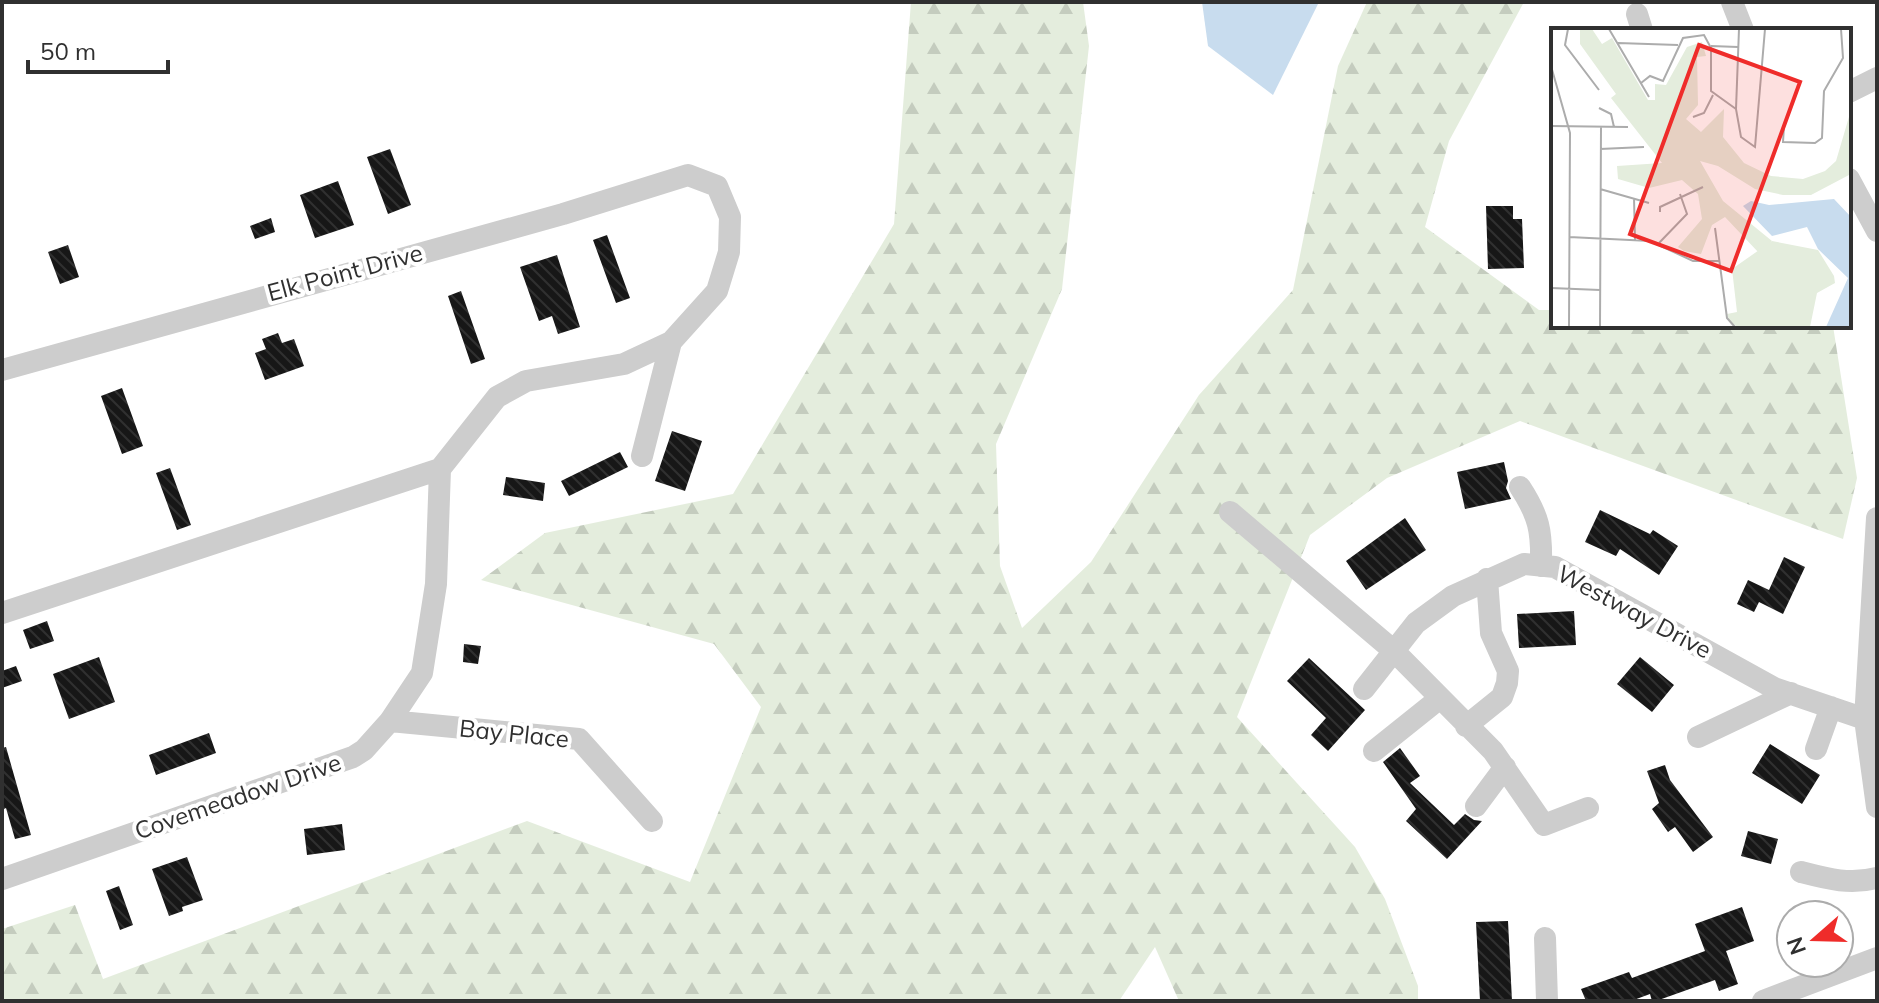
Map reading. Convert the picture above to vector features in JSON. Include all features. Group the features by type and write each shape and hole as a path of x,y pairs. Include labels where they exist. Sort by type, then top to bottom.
{"street":[{"path":"1732,2 1742,28"},
{"path":"1851,91 1877,78"},
{"name":"Elk Point Drive","path":"2,370 563,214 688,175 717,186 730,217 729,252 717,291 671,342"},
{"path":"1851,183 1877,231"},
{"path":"642,456 671,342"},
{"path":"2,613 440,469 497,397 526,381 624,364 671,342"},
{"name":"Covemeadow Drive","path":"2,879 353,757 364,750 390,721 422,673 436,584 440,469"},
{"path":"1520,487 1536,511 1542,542 1541,566"},
{"path":"1230,512 1394,651 1493,751 1544,825 1588,808"},
{"path":"1877,518 1865,719 1877,807"},
{"name":"Westway Drive","path":"1364,689 1416,623 1453,596 1524,564 1555,567 1774,688 1865,719"},
{"path":"1466,726 1502,697 1507,683 1508,671 1491,633 1487,579"},
{"path":"1698,737 1791,693"},
{"path":"1374,751 1439,699"},
{"path":"1816,749 1831,707"},
{"name":"Bay Place","path":"390,721 579,739 652,821"},
{"path":"1476,806 1505,767"},
{"path":"1801,872 1832,880 1858,882 1877,878"},
{"path":"1545,938 1547,1001"},
{"path":"1763,1001 1877,958"}],"green space":[{"path":"911,2 1083,2 1089,46 1062,289 996,444 1000,566 1022,628 1091,562 1199,395 1293,290 1338,66 1367,2 1524,2 1449,141 1425,227 1539,310 1551,310 1551,328 1833,328 1857,478 1843,539 1520,421 1387,478 1310,535 1237,717 1355,847 1385,899 1418,986 1418,1001 1179,1001 1155,947 1119,1001 2,1001 2,929 75,905 103,979 527,821 690,882 761,707 714,644 481,580 545,533 733,494 894,224"}],"water":[{"path":"1202,2 1319,2 1273,95 1208,46"}],"building":[{"path":"390,149 411,205 388,214 367,157"},
{"path":"338,181 354,225 315,238 300,195"},
{"path":"1486,206 1513,206 1513,219 1522,219 1524,268 1488,269"},
{"path":"271,218 275,232 255,239 250,226"},
{"path":"607,235 630,298 616,303 593,240"},
{"path":"68,245 79,277 60,284 48,252"},
{"path":"557,255 580,327 558,334 552,316 539,321 520,267"},
{"path":"461,291 485,359 471,364 448,296"},
{"path":"278,333 282,343 294,339 304,366 265,380 255,353 266,349 262,339"},
{"path":"122,388 143,446 122,454 101,396"},
{"path":"672,431 702,441 685,491 655,481"},
{"path":"620,452 628,467 569,496 561,481"},
{"path":"1504,462 1508,481 1506,488 1511,499 1465,509 1457,472"},
{"path":"170,468 191,525 177,530 156,473"},
{"path":"506,477 545,483 543,501 503,495"},
{"path":"1600,510 1650,534 1653,530 1678,546 1659,575 1620,549 1616,556 1585,542"},
{"path":"1405,518 1426,550 1366,590 1346,561"},
{"path":"1784,557 1805,567 1783,614 1759,602 1754,612 1737,604 1748,580 1769,590"},
{"path":"1574,611 1576,645 1519,648 1517,614"},
{"path":"47,621 54,641 30,649 23,630"},
{"path":"464,644 481,646 478,664 463,662"},
{"path":"99,657 115,702 69,719 53,674"},
{"path":"1640,657 1674,685 1652,712 1617,684"},
{"path":"1309,658 1365,710 1328,751 1311,735 1326,718 1287,681"},
{"path":"16,666 22,681 2,688 2,671"},
{"path":"209,733 216,753 156,775 149,755"},
{"path":"1770,744 1820,775 1802,804 1752,773"},
{"path":"6,747 31,835 15,839 6,808 2,810 2,748"},
{"path":"1400,748 1420,776 1410,783 1454,825 1465,814 1482,821 1447,859 1406,821 1416,809 1383,762"},
{"path":"1665,765 1670,780 1713,837 1693,852 1675,827 1668,832 1652,809 1659,803 1647,771"},
{"path":"342,824 345,850 307,855 304,829"},
{"path":"1748,831 1778,839 1771,864 1741,856"},
{"path":"187,857 203,900 182,907 183,911 169,916 152,869"},
{"path":"119,886 133,925 120,930 106,891"},
{"path":"1742,907 1754,941 1726,951 1738,984 1719,991 1715,980 1656,1001 1652,1001 1650,994 1631,1001 1586,1001 1581,989 1629,972 1632,978 1705,951 1695,924"},
{"path":"1508,921 1512,1001 1480,1001 1476,922"}]}
